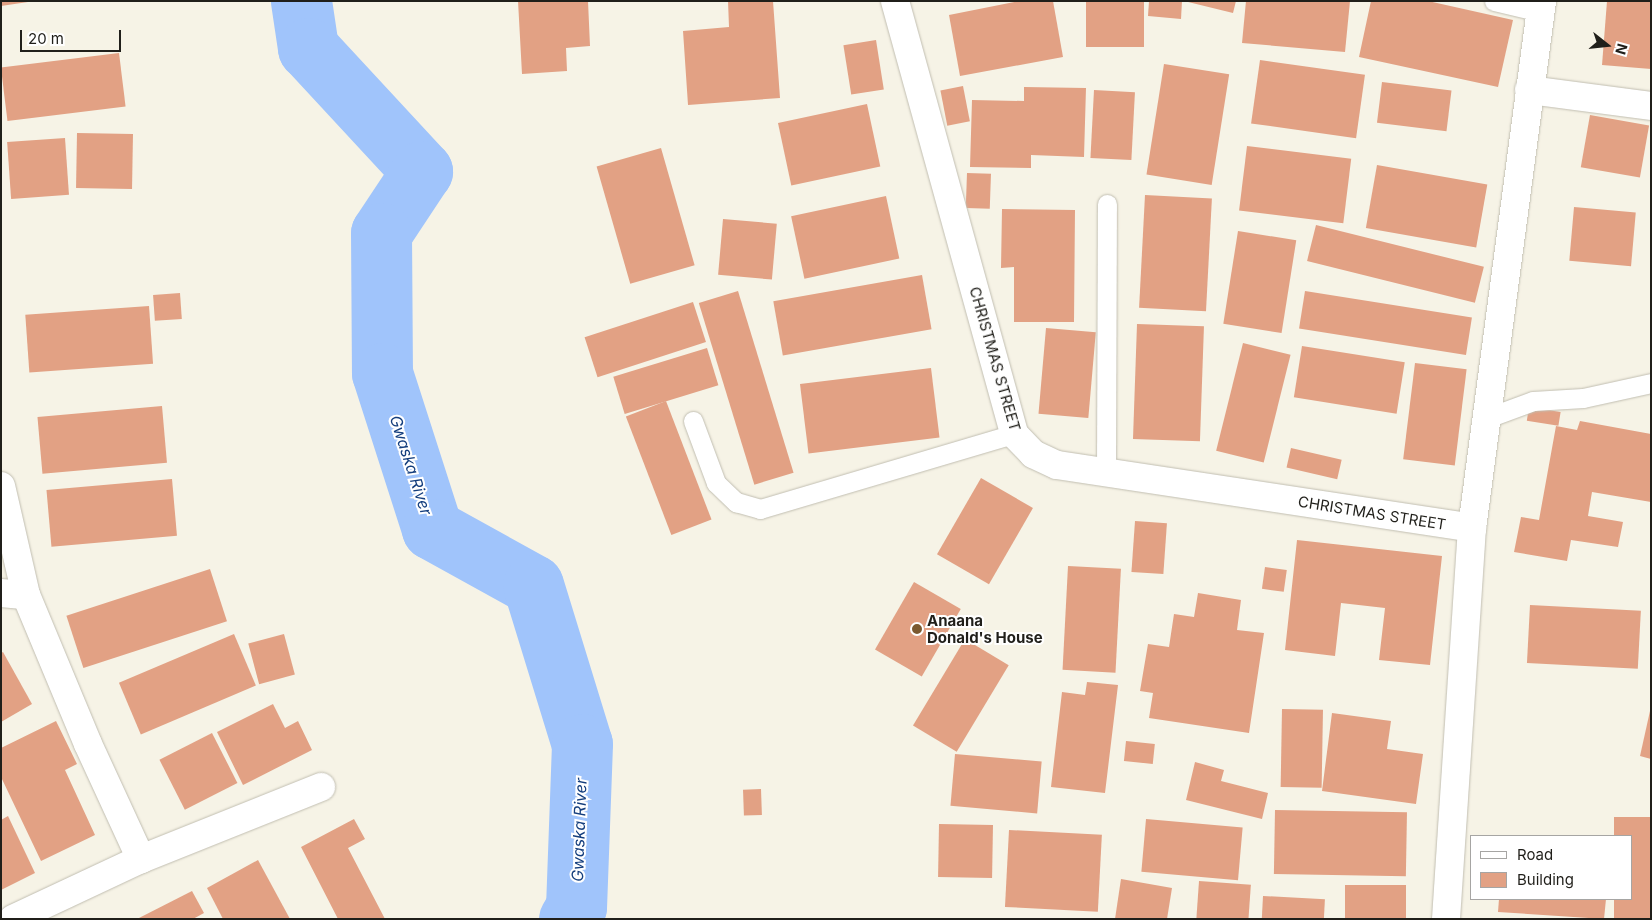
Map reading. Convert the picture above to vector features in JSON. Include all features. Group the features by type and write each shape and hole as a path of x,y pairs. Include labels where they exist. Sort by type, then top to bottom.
{"street":[{"name":"CHRISTMAS STREET","path":"895,1 1014,434 1033,454 1057,464 1472,528"},
{"path":"1446,919 1472,528 1541,6"},
{"path":"1529,90 1651,106"},
{"path":"1,486 14,594 88,744 141,859"},
{"path":"13,919 141,859 321,787"}],"lane":[{"path":"1494,1 1541,6"},
{"path":"1106,472 1107,204"},
{"path":"1486,418 1533,401 1583,398 1651,383"},
{"path":"693,422 716,483 736,502 760,509 1014,434"}],"building":[{"path":"1,1 27,1 28,2 1,6"},
{"path":"518,1 588,1 590,46 566,48 567,71 522,74"},
{"path":"728,1 773,1 780,98 688,105 683,31 729,27"},
{"path":"1019,1 1053,1 1063,57 960,76 949,15"},
{"path":"1086,1 1144,1 1144,47 1086,47"},
{"path":"1149,1 1182,1 1181,19 1148,16"},
{"path":"1184,1 1236,1 1233,13"},
{"path":"1246,1 1350,1 1345,52 1242,43"},
{"path":"1371,1 1428,1 1513,20 1498,87 1359,57"},
{"path":"1607,1 1651,1 1651,69 1602,65"},
{"path":"876,40 884,89 851,95 843,45"},
{"path":"119,53 126,107 7,121 1,67"},
{"path":"1260,60 1365,75 1356,138 1251,123"},
{"path":"1164,64 1229,74 1212,185 1146,175"},
{"path":"1382,82 1451,91 1446,131 1377,123"},
{"path":"963,86 970,121 947,126 940,90"},
{"path":"1024,87 1086,88 1084,157 1031,155 1031,168 970,167 972,100 1024,101"},
{"path":"1094,90 1135,92 1131,160 1090,158"},
{"path":"867,104 880,167 791,186 778,123"},
{"path":"1590,115 1649,125 1640,178 1581,167"},
{"path":"77,133 133,134 132,189 76,188"},
{"path":"65,138 69,195 11,199 7,142"},
{"path":"1247,146 1351,159 1343,223 1239,211"},
{"path":"661,148 695,265 630,284 597,166"},
{"path":"1377,165 1487,184 1476,247 1366,228"},
{"path":"967,173 991,174 990,209 966,208"},
{"path":"1145,195 1212,199 1206,311 1139,308"},
{"path":"886,196 899,259 804,279 791,216"},
{"path":"1574,207 1636,212 1631,266 1569,261"},
{"path":"1002,209 1075,210 1074,322 1014,322 1014,267 1001,268"},
{"path":"723,219 777,224 772,279 718,275"},
{"path":"1316,225 1484,267 1475,303 1307,261"},
{"path":"1238,231 1296,240 1282,333 1223,324"},
{"path":"922,275 932,329 783,355 773,301"},
{"path":"738,291 794,473 754,485 699,303"},
{"path":"1305,291 1472,317 1466,355 1299,329"},
{"path":"180,293 182,319 155,321 153,295"},
{"path":"693,302 706,342 598,377 585,337"},
{"path":"149,306 153,364 29,373 25,315"},
{"path":"1137,324 1204,326 1200,441 1133,439"},
{"path":"1046,328 1096,332 1088,418 1039,414"},
{"path":"1243,343 1291,355 1264,463 1216,451"},
{"path":"1302,346 1405,362 1397,414 1294,397"},
{"path":"707,348 718,385 625,414 613,377"},
{"path":"1415,363 1467,369 1455,466 1403,459"},
{"path":"931,368 940,437 809,454 800,384"},
{"path":"666,401 712,520 671,535 626,416"},
{"path":"162,406 167,463 42,474 37,417"},
{"path":"1529,407 1561,412 1558,426 1527,421"},
{"path":"1580,421 1651,434 1651,502 1592,492 1588,516 1623,522 1618,547 1571,540 1567,561 1514,552 1521,517 1539,520 1556,426 1577,430"},
{"path":"1291,448 1342,460 1337,479 1287,467"},
{"path":"981,478 1033,508 989,584 937,554"},
{"path":"172,479 177,536 51,547 46,490"},
{"path":"1135,521 1167,523 1163,574 1131,572"},
{"path":"1297,540 1442,556 1430,665 1379,660 1385,608 1341,603 1335,656 1285,650"},
{"path":"1068,566 1121,569 1115,673 1063,670"},
{"path":"1265,567 1287,570 1284,592 1262,589"},
{"path":"210,569 227,621 83,668 66,616"},
{"name":"Anaana Donald's House","path":"914,582 961,609 922,677 875,650"},
{"path":"1198,593 1241,600 1237,630 1264,633 1249,733 1149,718 1153,693 1140,691 1148,644 1169,647 1174,614 1194,617"},
{"path":"1530,605 1641,611 1638,669 1527,663"},
{"path":"234,634 256,686 141,734 119,683"},
{"path":"284,634 295,675 259,684 248,644"},
{"path":"965,639 1009,665 957,752 913,726"},
{"path":"3,652 32,704 1,722 1,653"},
{"path":"1087,682 1118,685 1105,793 1051,787 1062,692 1085,695"},
{"path":"273,704 285,728 298,721 312,750 243,785 217,732"},
{"path":"1282,709 1323,710 1322,788 1281,787"},
{"path":"1651,711 1651,759 1640,756"},
{"path":"1332,713 1391,721 1387,749 1423,754 1416,804 1322,791"},
{"path":"56,721 77,764 65,770 95,835 41,861 1,777 1,748"},
{"path":"212,733 237,783 185,810 159,760"},
{"path":"1126,741 1155,744 1153,764 1124,761"},
{"path":"955,754 1042,762 1037,813 950,806"},
{"path":"1195,762 1224,770 1221,781 1268,793 1262,819 1186,800"},
{"path":"761,789 762,815 744,816 743,790"},
{"path":"1275,810 1407,812 1406,876 1274,874"},
{"path":"8,816 35,873 1,890 1,820"},
{"path":"1614,817 1651,817 1651,918 1614,918 1614,900 1632,900 1632,835 1614,835"},
{"path":"354,819 365,839 348,848 385,919 338,919 301,847"},
{"path":"1146,819 1243,827 1238,880 1141,872"},
{"path":"939,824 993,825 992,878 938,877"},
{"path":"1009,830 1102,835 1098,912 1005,907"},
{"path":"258,860 290,919 223,919 207,888"},
{"path":"1121,879 1172,888 1167,919 1115,919"},
{"path":"1199,881 1251,885 1248,919 1196,919"},
{"path":"1345,885 1406,885 1406,919 1345,919"},
{"path":"192,891 204,913 193,919 137,919"},
{"path":"1263,896 1325,899 1324,919 1262,919"},
{"path":"1499,900 1606,900 1604,919 1498,912"}],"waterway":[{"name":"Gwaska River","path":"301,1 308,48 422,171 381,233 382,373 432,529 533,585 582,744 576,907 569,919"}],"place":[{"name":"Anaana Donald's House","path":"917,629"}]}
